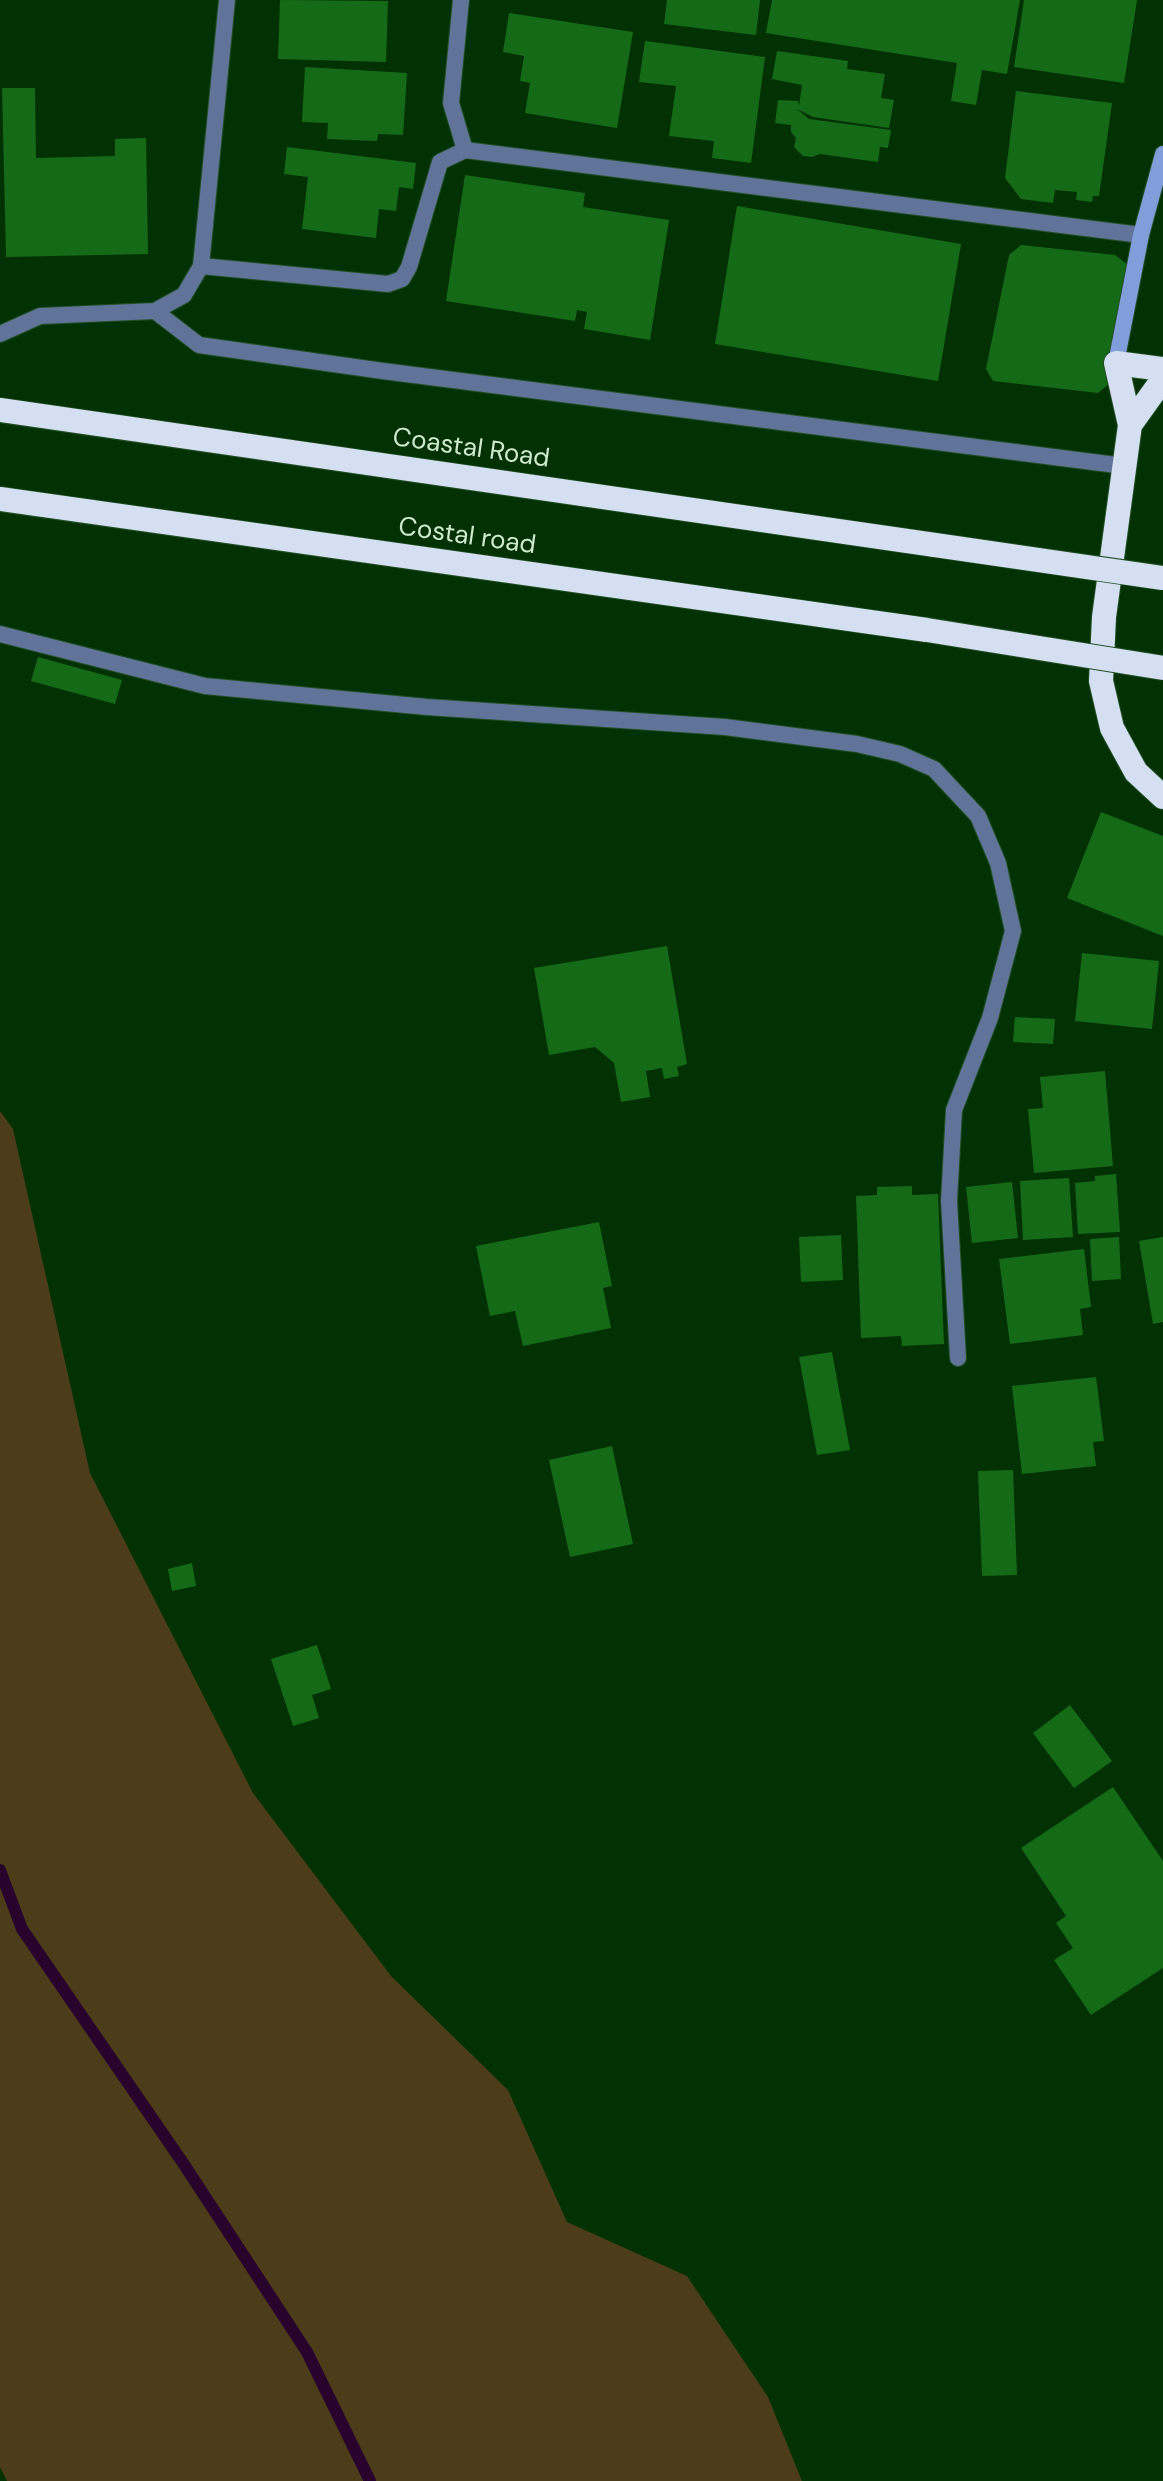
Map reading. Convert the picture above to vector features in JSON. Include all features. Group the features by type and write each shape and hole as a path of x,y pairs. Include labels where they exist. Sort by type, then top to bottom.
{"highway":[{"path":"1163,369 1116,363 1130,425 1104,617 1101,681 1112,728 1136,772 1163,797"},
{"path":"1130,425 1163,379"},
{"name":"Coastal Road","path":"0,410 1163,578"},
{"name":"Costal road","path":"0,499 927,630 1163,668"}],"main road":[{"path":"1116,363 1141,235 1163,154"}],"street":[{"path":"0,334 40,316 155,311 184,295 201,266 227,0"},
{"path":"461,0 451,103 465,150"},
{"path":"201,266 388,284 402,279 409,267 440,162 465,150 1141,235"},
{"path":"155,311 199,345 1124,466"},
{"path":"0,634 205,686 427,707 725,727 857,744 900,754 934,769 978,816 998,863 1013,931 990,1018 954,1110 949,1201 958,1358"}],"shaded area":[{"path":"0,1111 13,1129 90,1473 253,1793 391,1976 508,2090 567,2222 687,2276 768,2397 802,2481 7,2481 0,2467"}],"building":[{"path":"280,0 388,1 386,62 278,59"},
{"path":"667,0 760,0 756,35 664,24"},
{"path":"772,0 1020,0 1007,74 982,70 976,105 951,101 957,63 766,33"},
{"path":"1024,0 1137,0 1124,83 1014,67"},
{"path":"509,13 633,32 617,128 525,113 530,83 520,81 524,56 503,52"},
{"path":"645,41 765,57 751,163 712,158 714,141 669,136 676,86 639,82"},
{"path":"777,51 848,61 847,69 885,74 881,98 894,100 889,128 813,117 797,109 809,119 891,130 888,148 880,147 878,162 820,154 803,156 794,147 796,138 791,132 791,125 775,123 778,100 798,101 799,106 802,85 772,79"},
{"path":"305,67 407,73 403,135 378,134 377,141 327,139 328,123 302,122"},
{"path":"2,88 35,88 36,158 115,156 115,139 146,138 148,254 6,257"},
{"path":"1016,91 1112,103 1099,196 1093,196 1092,202 1076,200 1077,192 1055,190 1053,203 1021,199 1005,178"},
{"path":"287,147 416,163 413,189 399,187 396,211 379,209 376,238 302,229 308,177 284,174"},
{"path":"465,175 585,193 583,207 669,220 650,340 584,329 587,312 577,310 575,321 446,301"},
{"path":"737,206 961,244 938,381 715,344"},
{"path":"1021,245 1115,255 1128,265 1111,382 1098,393 993,381 986,369 1009,255"},
{"path":"38,657 122,680 115,704 31,681"},
{"path":"1101,812 1163,836 1163,936 1067,898"},
{"path":"667,946 687,1064 677,1067 679,1076 664,1079 662,1068 646,1071 650,1097 621,1102 614,1063 595,1047 549,1055 534,968"},
{"path":"1082,953 1159,961 1152,1029 1075,1021"},
{"path":"1015,1017 1055,1019 1053,1044 1013,1042"},
{"path":"1105,1071 1113,1166 1034,1173 1028,1109 1043,1108 1040,1077"},
{"path":"1116,1174 1120,1232 1078,1234 1075,1183 1095,1181 1095,1176"},
{"path":"1069,1178 1073,1237 1023,1240 1020,1181"},
{"path":"1012,1182 1018,1238 972,1243 966,1187"},
{"path":"912,1186 912,1195 938,1194 944,1344 902,1346 901,1336 861,1338 856,1196 877,1195 877,1187"},
{"path":"599,1222 612,1286 603,1288 611,1328 523,1346 515,1311 490,1316 476,1246"},
{"path":"841,1235 843,1280 801,1282 799,1237"},
{"path":"1119,1237 1121,1279 1092,1281 1090,1239"},
{"path":"1163,1237 1163,1322 1153,1324 1139,1241"},
{"path":"1084,1249 1091,1307 1080,1309 1083,1335 1010,1344 999,1259"},
{"path":"832,1352 850,1450 817,1455 799,1357"},
{"path":"1096,1377 1104,1441 1093,1442 1096,1466 1022,1474 1012,1386"},
{"path":"612,1446 633,1544 570,1557 549,1460"},
{"path":"1013,1470 1017,1575 982,1576 978,1471"},
{"path":"192,1563 196,1586 172,1591 168,1569"},
{"path":"317,1645 331,1689 312,1695 319,1718 293,1726 271,1659"},
{"path":"1070,1705 1112,1761 1074,1788 1033,1733"},
{"path":"1113,1787 1163,1861 1163,1968 1091,2015 1054,1960 1073,1948 1056,1923 1066,1916 1021,1848"}],"waterway":[{"path":"0,1870 22,1929 183,2163 307,2352 370,2481"}]}
